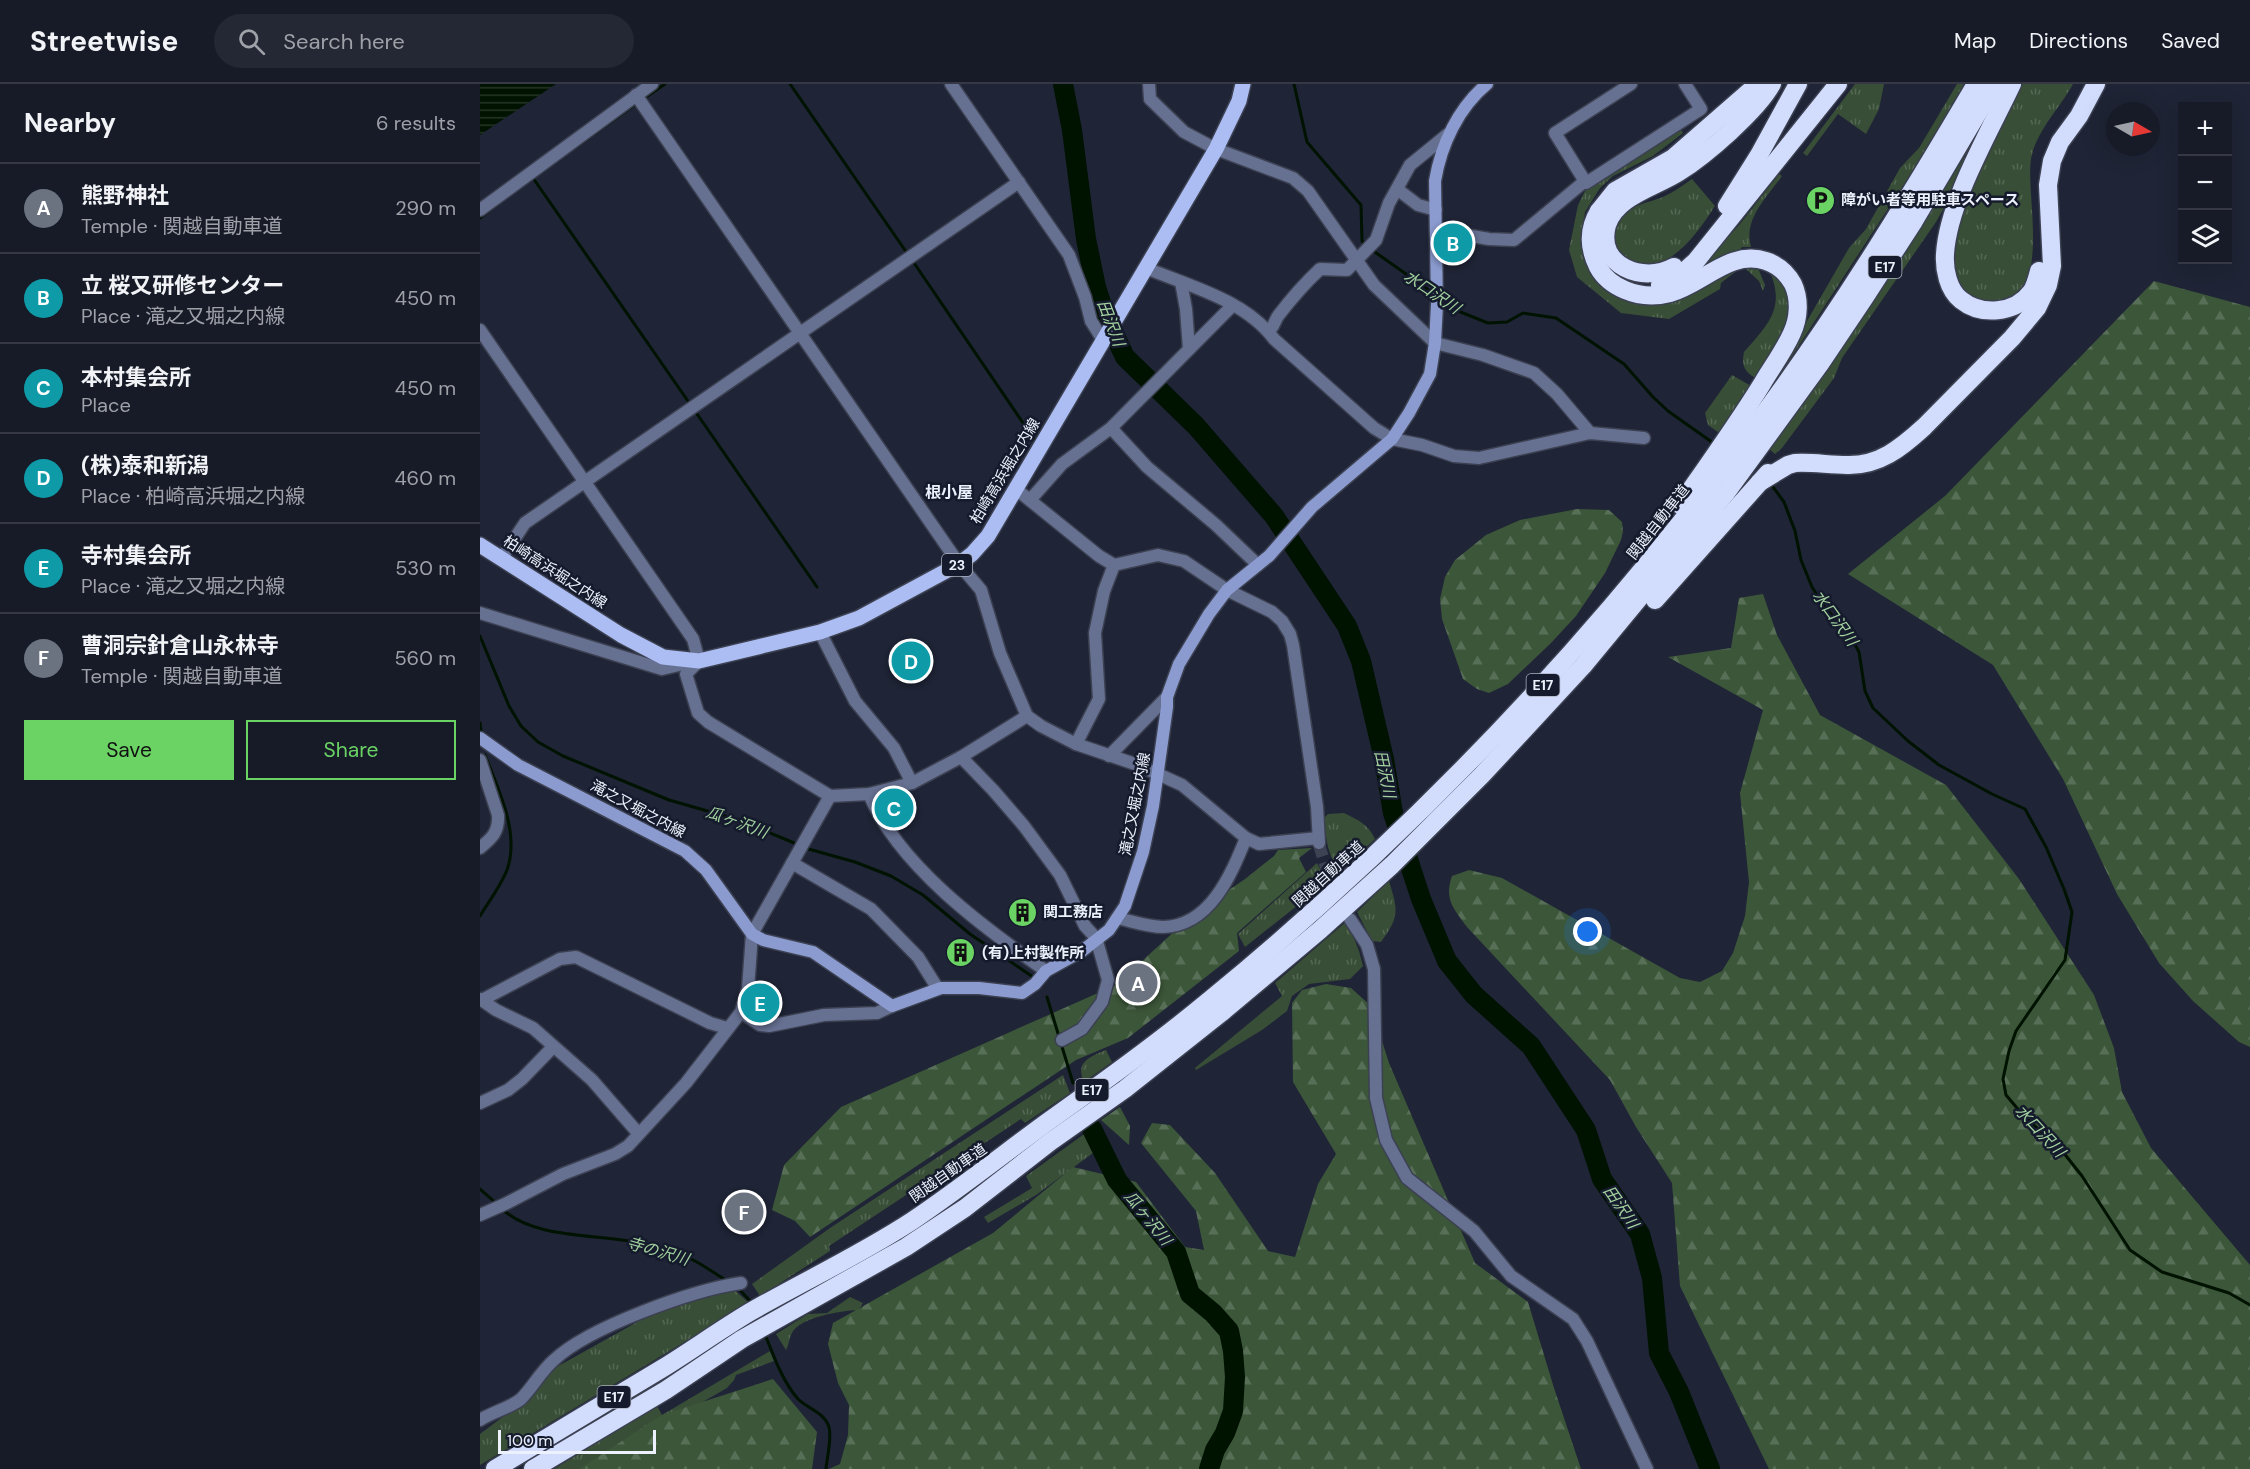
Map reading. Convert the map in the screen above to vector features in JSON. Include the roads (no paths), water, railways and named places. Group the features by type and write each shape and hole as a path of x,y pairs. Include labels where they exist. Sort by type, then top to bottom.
{"highway":[{"path":"1714,482 1752,431 1794,328 1797,315 1797,294 1785,272 1768,261 1745,258 1732,261 1696,282 1670,293 1651,295 1628,291 1602,274 1594,260 1590,233 1592,222 1615,191 1672,158 1758,84"},
{"path":"1772,84 1749,114 1692,163 1617,208 1607,226 1608,247 1612,256 1625,268 1643,275 1654,274 1679,263 1700,242 1827,84"},
{"path":"1720,216 1759,155 1798,84"},
{"path":"1599,211 1597,244 1600,255 1613,272 1630,283 1640,285 1669,283 1696,261 1838,84"},
{"name":"関越自動車道","path":"495,1469 668,1365 733,1322 892,1234 993,1164 1211,999 1384,847 1482,775 1583,666 1752,431 1805,356 1880,242 1976,84"},
{"name":"関越自動車道","path":"1752,431 1820,364 1914,221 1995,84"},
{"path":"2012,84 1957,202 1945,254 1947,274 1955,294 1972,306 1997,311 2011,308 2031,292 2036,282 2042,259 2039,181 2042,160 2049,141 2080,97 2085,84"},
{"path":"1583,666 1609,651 1760,482 1784,462 1860,465 1880,460 1908,442 1924,427 2027,321 2043,296 2052,266 2048,185 2052,161 2060,142 2089,100 2097,84"},
{"name":"関越自動車道","path":"533,1469 666,1390 742,1339 906,1247 993,1187 1213,1020 1320,930 1392,865 1438,806 1645,567 1664,528 1714,482"}],"main road":[{"name":"柏崎高浜堀之内線","path":"480,545 621,635 663,657 699,661 820,632 859,618 959,564 972,554 988,536 1016,489 1216,149 1239,101 1243,84"},
{"name":"滝之又堀之内線","path":"892,1006 938,989 979,988 1022,993 1035,984 1046,971 1082,951 1109,930 1125,906 1143,852 1158,774 1167,697 1179,664 1209,614 1227,590 1269,556 1307,514 1392,439 1430,374 1435,342 1437,172 1448,134 1461,114 1487,84"},
{"name":"滝之又堀之内線","path":"480,738 518,765 685,851 706,870 752,934"},
{"path":"752,934 763,940 813,952 892,1006"}],"street":[{"path":"480,210 652,84"},
{"path":"951,84 1069,255 1085,297 1091,321 1104,337"},
{"path":"1149,84 1150,99 1184,132 1216,149 1293,178 1308,191 1374,285 1435,342 1483,355 1534,373 1557,394 1590,433"},
{"path":"1585,181 1555,133 1631,84"},
{"path":"1436,230 1489,239 1514,240 1585,181 1587,183 1701,109 1685,84"},
{"path":"636,95 959,564 981,590 1000,653 1027,716 1076,744 1138,765 1182,785 1246,838 1259,844 1319,841 1317,807 1290,634 1282,621 1272,612 1227,590 1184,561 1158,555 1114,565 1099,556 1016,489"},
{"path":"1268,331 1272,329 1276,319 1300,287 1320,269 1347,270 1356,262 1376,240 1389,203 1410,165 1448,134"},
{"path":"501,559 525,523 1019,182"},
{"path":"1397,189 1418,205 1436,210"},
{"path":"1146,268 1233,304 1268,331 1362,419 1392,439 1422,445 1454,456 1479,458 1590,433 1644,438"},
{"path":"1181,282 1189,349"},
{"path":"1030,500 1062,464 1111,428 1233,304"},
{"path":"480,330 693,639 699,661"},
{"path":"1111,428 1147,467 1258,565"},
{"path":"1076,744 1099,699 1095,633 1104,591 1114,565"},
{"path":"481,613 662,669 699,661"},
{"path":"820,632 855,701 894,748 912,783"},
{"path":"699,661 686,674 699,713 708,722 830,796 869,794 912,783 961,757 1027,716"},
{"path":"1109,756 1167,697"},
{"path":"961,757 1016,817 1054,867 1085,926 1096,938 1108,980 1102,1002 1082,1029 1062,1040"},
{"path":"480,760 498,815 498,824 493,838 480,848"},
{"path":"869,794 875,809 906,855 984,927 1046,971"},
{"path":"480,1215 563,1174 615,1154 628,1146 686,1083 741,1012 748,989 752,934 830,796"},
{"path":"1117,918 1162,927 1200,916 1211,904 1235,864 1246,838"},
{"path":"792,863 871,909 918,957 938,989"},
{"path":"1350,919 1367,945 1374,969 1376,1098 1386,1140 1407,1178 1474,1231 1510,1276 1574,1319 1587,1341 1647,1469"},
{"path":"638,1134 592,1080 533,1028 496,1010 481,999 560,959 576,957 710,1023 727,1028"},
{"path":"741,1012 760,1025 769,1026 824,1016 877,1013 892,1006"},
{"path":"480,1103 508,1090 553,1047"},
{"path":"480,1420 520,1400 554,1359 581,1341 617,1322 723,1286 740,1283"}],"waterway":[{"path":"643,99 665,84"},
{"path":"790,84 907,253"},
{"name":"田沢川","path":"1063,84 1072,130 1086,239 1096,287 1105,315 1125,357 1196,426 1274,516 1347,626 1361,661 1384,759 1393,813 1421,899 1447,961 1474,995 1531,1046 1586,1130 1602,1179 1640,1234 1652,1278 1659,1353 1679,1392 1710,1469"},
{"name":"水口沢川","path":"1294,84 1307,142 1361,205 1362,241 1367,245"},
{"path":"576,147 637,103"},
{"path":"533,178 690,404"},
{"path":"480,218 498,204"},
{"name":"水口沢川","path":"1372,250 1433,293"},
{"path":"912,260 1034,439"},
{"name":"水口沢川","path":"1441,299 1458,311 1488,323 1507,322 1523,313 1556,318 1624,364 1668,411 1716,445"},
{"path":"695,411 817,587"},
{"name":"水口沢川","path":"1770,483 1784,502 1795,531 1801,560 1812,587 1826,609 1847,630 1859,652 1865,691 1873,708 1908,741 1939,765 2025,809 2046,847 2064,889 2072,912 2065,960 2016,1031 2003,1079 2006,1095 2022,1114 2063,1152 2082,1176 2130,1250 2162,1272 2229,1293 2250,1305"},
{"name":"瓜ヶ沢川","path":"480,636 509,706 521,726 538,742 563,756 669,800 739,820 799,845"},
{"name":"寺の沢川","path":"480,723 481,731"},
{"name":"寺の沢川","path":"480,916 503,879 511,853 506,810 485,755"},
{"name":"瓜ヶ沢川","path":"805,848 855,862 891,876 923,895 970,934 1033,977"},
{"name":"瓜ヶ沢川","path":"1047,997 1073,1083"},
{"name":"瓜ヶ沢川","path":"1092,1129 1117,1180 1176,1252 1190,1294 1213,1313 1229,1331 1235,1377 1233,1411 1209,1469"},
{"name":"寺の沢川","path":"480,1189 497,1204"},
{"name":"寺の沢川","path":"502,1209 516,1219 549,1231 623,1240 667,1250 693,1260 729,1282"},
{"name":"寺の沢川","path":"737,1287 753,1304"},
{"name":"寺の沢川","path":"764,1332 778,1367 792,1392 827,1422 830,1442 826,1469"}],"tunnel":[{"path":"1319,845 1339,897"}],"place":[{"name":"障がい者等用駐車スペース","path":"1820,200"},
{"name":"立 桜又研修センター","path":"1453,243"},
{"name":"(株)泰和新潟","path":"911,661"},
{"name":"本村集会所","path":"894,808"},
{"name":"関工務店","path":"1022,912"},
{"name":"(有)上村製作所","path":"961,953"},
{"name":"熊野神社","path":"1138,983"},
{"name":"寺村集会所","path":"760,1003"},
{"name":"曹洞宗針倉山永林寺","path":"744,1212"}],"district":[{"name":"根小屋","path":"949,492"}]}
